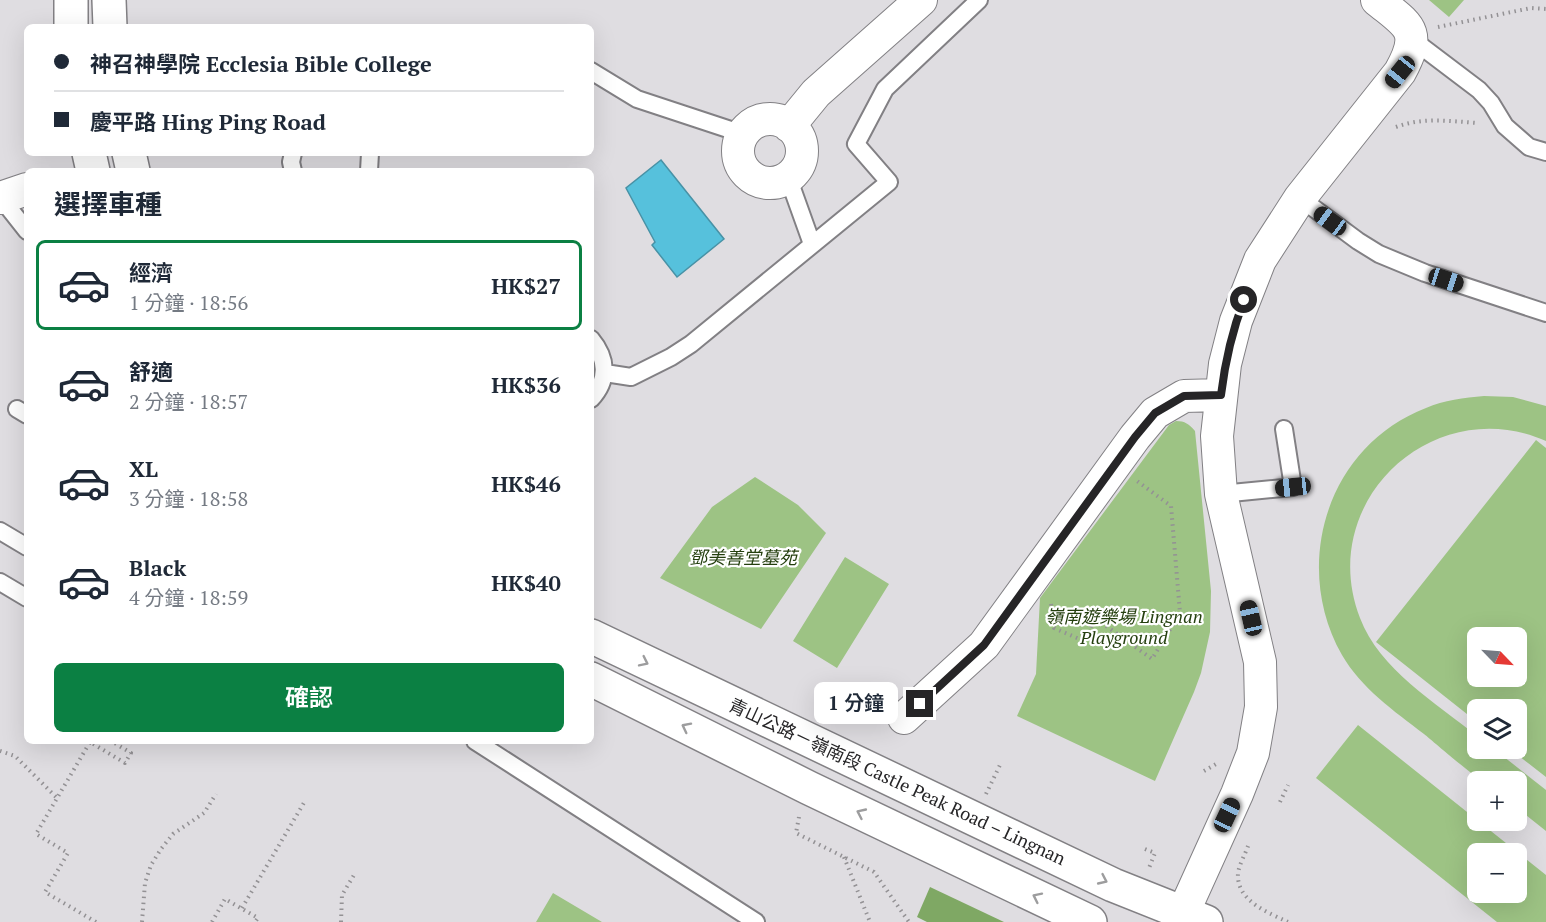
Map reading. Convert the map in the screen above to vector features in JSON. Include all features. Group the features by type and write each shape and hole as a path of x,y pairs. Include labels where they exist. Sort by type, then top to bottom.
{"main road":[{"path":"71,0 71,24"},
{"path":"109,0 110,24"},
{"name":"青山公路－嶺南段 Castle Peak Road – Lingnan","path":"594,637 1189,919"},
{"path":"594,680 809,788 1090,922"}],"street":[{"path":"789,126 816,93 921,0"},
{"path":"1189,919 1253,753 1261,707 1260,662 1221,494 1217,436 1225,364 1240,310 1260,260 1300,198 1400,72 1410,53 1425,34 1408,25 1377,0"},
{"path":"780,120 797,133 801,142 800,162 788,177 778,182 767,183 757,180 747,174 741,165 738,155 743,134 759,121 780,120"},
{"path":"0,198 24,190"},
{"path":"904,718 984,645 1135,437 1155,413 1184,396 1221,395"}],"lane":[{"path":"605,373 631,377 691,344 888,182 856,144 885,89 979,0"},
{"path":"1425,34 1491,103 1505,126 1529,147 1546,153"},
{"path":"594,73 637,99 743,134"},
{"path":"788,177 813,244"},
{"path":"0,198 24,227"},
{"path":"1300,198 1358,241 1386,258 1546,313"},
{"path":"594,343 604,360 605,373 601,386 594,395"},
{"path":"1221,494 1293,487 1284,429"},
{"path":"0,532 24,545"},
{"path":"0,582 24,596"},
{"path":"480,744 756,922"}],"path":[{"path":"1425,34 1531,8 1546,9"},
{"path":"1051,598 1054,628 1084,641 1095,618 1152,659 1180,613 1171,506 1136,480"},
{"path":"89,744 36,834 68,853 45,892 96,922"},
{"path":"93,744 125,763 131,753 116,744"},
{"path":"0,751 15,756 57,798"},
{"path":"1204,771 1217,763"},
{"path":"986,795 1000,765"},
{"path":"1280,802 1288,785"},
{"path":"142,922 145,883 156,857 173,834 204,813 216,794"},
{"path":"242,908 305,801"},
{"path":"800,810 796,833 874,872 909,922"},
{"path":"1145,849 1155,853 1149,869"},
{"path":"843,856 870,922"},
{"path":"341,922 342,895 354,875"},
{"path":"212,922 225,899 258,918 255,922"}],"green space":[{"path":"1429,0 1464,0 1449,17"},
{"path":"1484,396 1513,397 1546,406 1546,441 1504,429 1463,431 1426,444 1394,467 1369,498 1354,534 1350,575 1360,618 1369,636 1381,653 1410,684 1467,728 1467,759 1507,759 1522,771 1468,771 1368,688 1342,655 1327,620 1320,584 1320,547 1328,512 1342,479 1364,450 1392,426 1426,408"},
{"name":"嶺南遊樂場 Lingnan Playground","path":"1176,421 1187,423 1195,431 1211,591 1210,632 1201,673 1194,692 1155,781 1017,716 1036,674 1040,598 1169,425"},
{"path":"1536,440 1546,448 1546,777 1523,759 1527,759 1527,699 1467,699 1467,714 1376,642"},
{"name":"鄧美善堂墓苑","path":"755,477 798,505 826,533 761,629 660,578 712,507"},
{"path":"845,557 889,584 837,668 793,641"},
{"path":"1358,725 1467,812 1467,831 1491,831 1506,843 1467,843 1467,898 1316,778"},
{"path":"1527,775 1546,790 1546,831 1527,816"},
{"path":"1527,860 1546,875 1546,922 1497,922 1473,903 1527,903"},
{"path":"930,887 1004,922 927,922 917,917"},
{"path":"553,893 602,922 536,922"}],"water":[{"path":"661,160 724,239 677,277 652,245 655,242 626,188"}],"route":[{"path":"920,704 984,645 1135,437 1155,413 1184,396 1221,395 1225,364 1244,300"}]}
